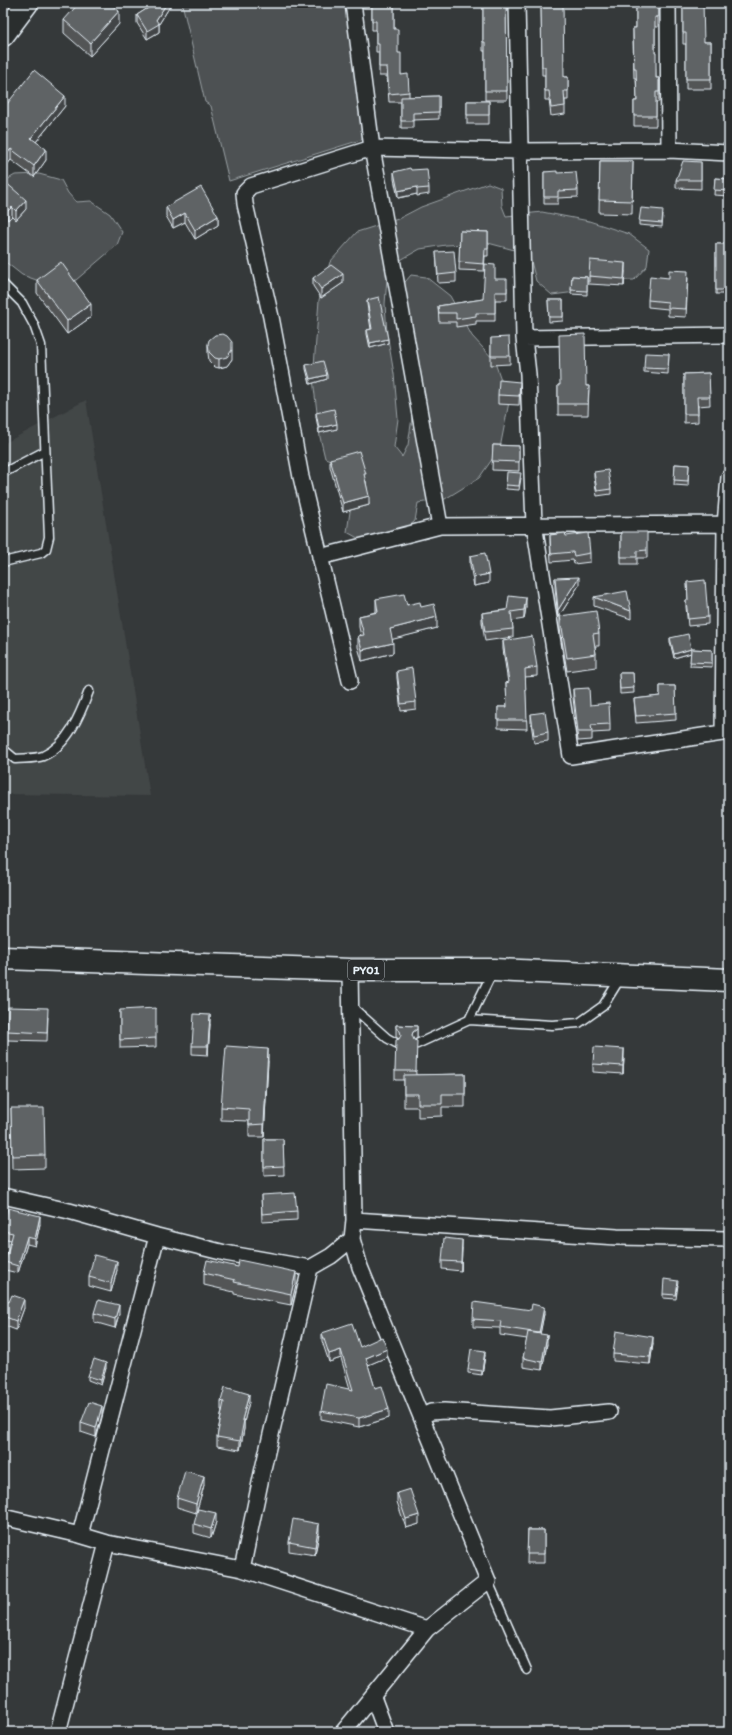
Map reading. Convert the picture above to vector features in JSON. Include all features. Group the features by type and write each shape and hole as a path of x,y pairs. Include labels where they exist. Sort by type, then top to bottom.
{"main road":[{"path":"4,32 27,3"},
{"name":"PY01","path":"3,958 350,970 494,970 621,977 729,980"}],"street":[{"path":"353,3 372,148 440,526"},
{"path":"517,3 524,338 528,374 534,524 571,756 726,733 727,524 729,477"},
{"path":"668,3 669,150"},
{"path":"350,681 301,477 272,317 244,204 244,193 251,186 372,148 520,151 669,150 729,153"},
{"path":"524,338 729,335"},
{"path":"320,557 440,526 534,524 727,524"},
{"path":"343,1732 374,1697 427,1629 488,1581 360,1267 352,1239 354,1220 350,970"},
{"path":"3,1196 69,1211 157,1236 225,1253 310,1268 331,1256 352,1239"},
{"path":"354,1220 617,1237 729,1239"},
{"path":"80,1535 157,1236"},
{"path":"242,1569 262,1474 310,1268"},
{"path":"422,1416 431,1412 444,1411 550,1418 609,1412"},
{"path":"3,1517 80,1535 107,1543 242,1569 427,1629"},
{"path":"58,1732 107,1543"},
{"path":"374,1697 386,1732"}],"lane":[{"path":"3,284 22,302 34,325 41,345 49,537 46,549 41,553 3,562"},
{"path":"3,473 45,452"},
{"path":"3,749 15,759 43,756 63,742 82,708 89,691"},
{"path":"469,1020 494,970"},
{"path":"417,1044 469,1020 552,1025 579,1022 603,1006 621,977"},
{"path":"351,1006 387,1038 396,1044"},
{"path":"488,1581 527,1670"}],"shaded area":[{"path":"182,3 345,3 367,138 229,181 211,106 205,102"},
{"path":"39,174 61,180 68,193 76,202 91,201 110,214 122,232 117,245 76,280 48,284 22,275 3,260 3,224 17,211 3,199 3,182 15,175"},
{"path":"488,183 501,188 502,206 506,216 542,212 589,221 629,234 649,249 647,266 634,280 588,281 576,292 552,295 536,281 531,261 518,251 488,243 446,245 420,249 397,262 387,278 385,304 387,333 394,374 398,419 394,447 402,457 408,445 414,404 400,288 411,275 426,277 450,296 472,336 494,360 509,402 500,448 479,478 445,499 418,503 415,521 401,533 376,548 347,532 355,478 344,465 325,458 320,437 313,379 319,300 330,262 357,232 398,219 421,207"},
{"path":"86,400 150,796 3,794 3,444"}],"building":[{"path":"79,3 109,3 119,11 90,43 64,20"},
{"path":"156,3 167,3 156,20 159,24 147,31 137,15"},
{"path":"372,3 394,3 394,29 398,29 398,53 401,53 401,75 408,74 409,92 389,94 387,67 379,67 379,44 376,44 376,21 372,21"},
{"path":"483,3 506,3 507,91 485,91"},
{"path":"541,3 563,3 564,77 568,77 568,91 564,91 565,106 551,108 549,91 545,91 545,67 542,67"},
{"path":"636,3 658,3 658,17 655,17 656,78 659,78 659,92 656,92 656,116 634,116 634,101 637,101 633,28 636,28"},
{"path":"683,3 703,3 704,42 711,42 711,79 686,79 686,33 683,33"},
{"path":"34,70 65,96 31,138 46,149 34,166 11,149 3,158 3,109"},
{"path":"439,96 439,112 413,113 413,121 401,121 401,97"},
{"path":"467,101 489,101 489,115 467,115"},
{"path":"600,161 633,161 632,201 599,200"},
{"path":"683,161 701,162 701,180 676,180"},
{"path":"410,168 411,170 427,169 429,188 417,189 417,187 398,191 394,172"},
{"path":"557,171 557,173 576,172 578,190 558,191 558,197 544,197 544,172"},
{"path":"715,178 729,179 729,191 714,190"},
{"path":"4,181 26,200 16,211 12,207 8,211 6,208 3,212"},
{"path":"201,187 218,216 195,230 185,213 173,220 166,207"},
{"path":"641,208 663,210 662,223 639,221"},
{"path":"460,231 488,232 488,249 485,249 484,264 459,262"},
{"path":"716,244 729,244 729,290 716,290"},
{"path":"454,251 456,273 438,275 436,252"},
{"path":"590,260 625,263 624,279 589,276"},
{"path":"61,262 91,304 67,321 37,280"},
{"path":"485,264 495,265 495,279 507,279 507,292 495,292 495,313 476,313 476,316 456,319 456,313 439,313 438,306 483,299"},
{"path":"331,265 343,274 321,289 313,278"},
{"path":"669,270 688,271 686,309 668,308 668,302 648,300 650,276 669,278"},
{"path":"572,276 587,277 587,291 571,290"},
{"path":"379,297 388,339 370,343 367,330 372,329 367,300"},
{"path":"548,300 563,300 563,317 549,317"},
{"path":"223,334 232,342 232,350 227,357 219,359 215,358 209,352 208,344 209,340 215,335"},
{"path":"585,334 586,386 589,386 588,404 558,404 558,385 560,385 559,335"},
{"path":"509,337 510,356 491,356 491,338"},
{"path":"645,353 669,354 668,369 644,368"},
{"path":"323,361 327,375 310,379 306,365"},
{"path":"709,373 710,397 697,397 698,414 684,414 684,374"},
{"path":"499,380 520,382 519,396 498,395"},
{"path":"334,409 337,424 319,428 316,413"},
{"path":"493,445 519,446 519,462 492,461"},
{"path":"359,451 366,474 364,474 369,496 343,503 330,459"},
{"path":"675,464 689,465 688,481 674,480"},
{"path":"608,470 611,489 597,491 594,472"},
{"path":"507,472 521,473 519,486 506,485"},
{"path":"621,532 647,532 647,550 637,551 637,557 621,557"},
{"path":"565,533 566,536 588,533 590,553 574,556 573,552 551,554 550,535"},
{"path":"485,553 489,574 474,577 470,556"},
{"path":"579,577 558,610 555,578"},
{"path":"705,580 708,617 688,619 686,600 688,600 687,582"},
{"path":"627,591 631,611 594,597"},
{"path":"404,594 407,605 420,602 421,607 434,604 437,617 390,629 393,643 362,650 358,636 364,635 359,616 378,612 376,599"},
{"path":"509,596 526,598 524,610 511,612 513,629 485,632 482,613 507,610"},
{"path":"596,611 599,633 593,634 596,654 567,658 560,616"},
{"path":"688,634 691,649 674,654 670,638"},
{"path":"532,636 537,667 525,669 527,720 498,720 498,707 507,707 506,683 509,682 503,641"},
{"path":"691,649 712,650 712,663 690,662"},
{"path":"412,668 416,702 401,704 397,671"},
{"path":"619,673 633,673 634,688 620,689"},
{"path":"660,686 675,686 676,713 636,716 634,699 660,696"},
{"path":"589,688 590,705 609,703 610,724 591,725 592,732 578,732 573,689"},
{"path":"545,712 548,732 534,735 531,714"},
{"path":"8,1007 48,1008 47,1033 7,1031"},
{"path":"156,1008 156,1038 120,1040 120,1010"},
{"path":"194,1014 210,1015 208,1046 192,1046"},
{"path":"396,1025 417,1026 417,1029 412,1035 414,1040 417,1041 416,1071 395,1071 396,1040 399,1039 401,1035 400,1031 396,1028"},
{"path":"226,1046 268,1049 264,1124 249,1125 249,1109 221,1107"},
{"path":"594,1047 624,1049 623,1066 593,1064"},
{"path":"465,1074 465,1094 442,1094 442,1104 418,1104 418,1094 404,1094 404,1075"},
{"path":"11,1108 44,1108 45,1155 12,1156"},
{"path":"264,1139 283,1139 284,1166 264,1167"},
{"path":"295,1193 297,1211 262,1214 261,1195"},
{"path":"8,1208 40,1216 35,1239 27,1237 18,1266 5,1262 13,1233 3,1231"},
{"path":"444,1238 462,1240 461,1262 442,1261"},
{"path":"94,1255 117,1261 111,1283 89,1277"},
{"path":"207,1260 238,1267 239,1260 296,1272 291,1294 234,1282 235,1280 204,1273"},
{"path":"664,1279 678,1281 676,1295 663,1294"},
{"path":"12,1295 24,1299 16,1321 3,1316 3,1301 9,1302"},
{"path":"98,1300 119,1305 115,1319 94,1313"},
{"path":"474,1302 531,1310 532,1304 544,1307 539,1333 500,1327 501,1321 473,1319"},
{"path":"352,1323 360,1347 382,1337 387,1349 366,1358 375,1388 382,1386 389,1409 359,1418 321,1411 326,1384 353,1390 341,1350 329,1354 322,1333"},
{"path":"616,1331 653,1337 650,1357 613,1354"},
{"path":"528,1332 547,1335 542,1362 523,1358"},
{"path":"471,1349 485,1351 482,1371 468,1369"},
{"path":"94,1359 106,1363 101,1380 88,1376"},
{"path":"225,1387 249,1394 242,1420 244,1420 240,1441 217,1437 224,1402 221,1401"},
{"path":"89,1402 102,1406 96,1428 81,1423"},
{"path":"185,1471 204,1476 196,1504 177,1498"},
{"path":"410,1489 419,1515 406,1519 397,1493"},
{"path":"198,1509 216,1513 211,1529 194,1524"},
{"path":"293,1519 319,1524 315,1547 289,1542"},
{"path":"528,1530 544,1530 544,1554 527,1554"}]}
